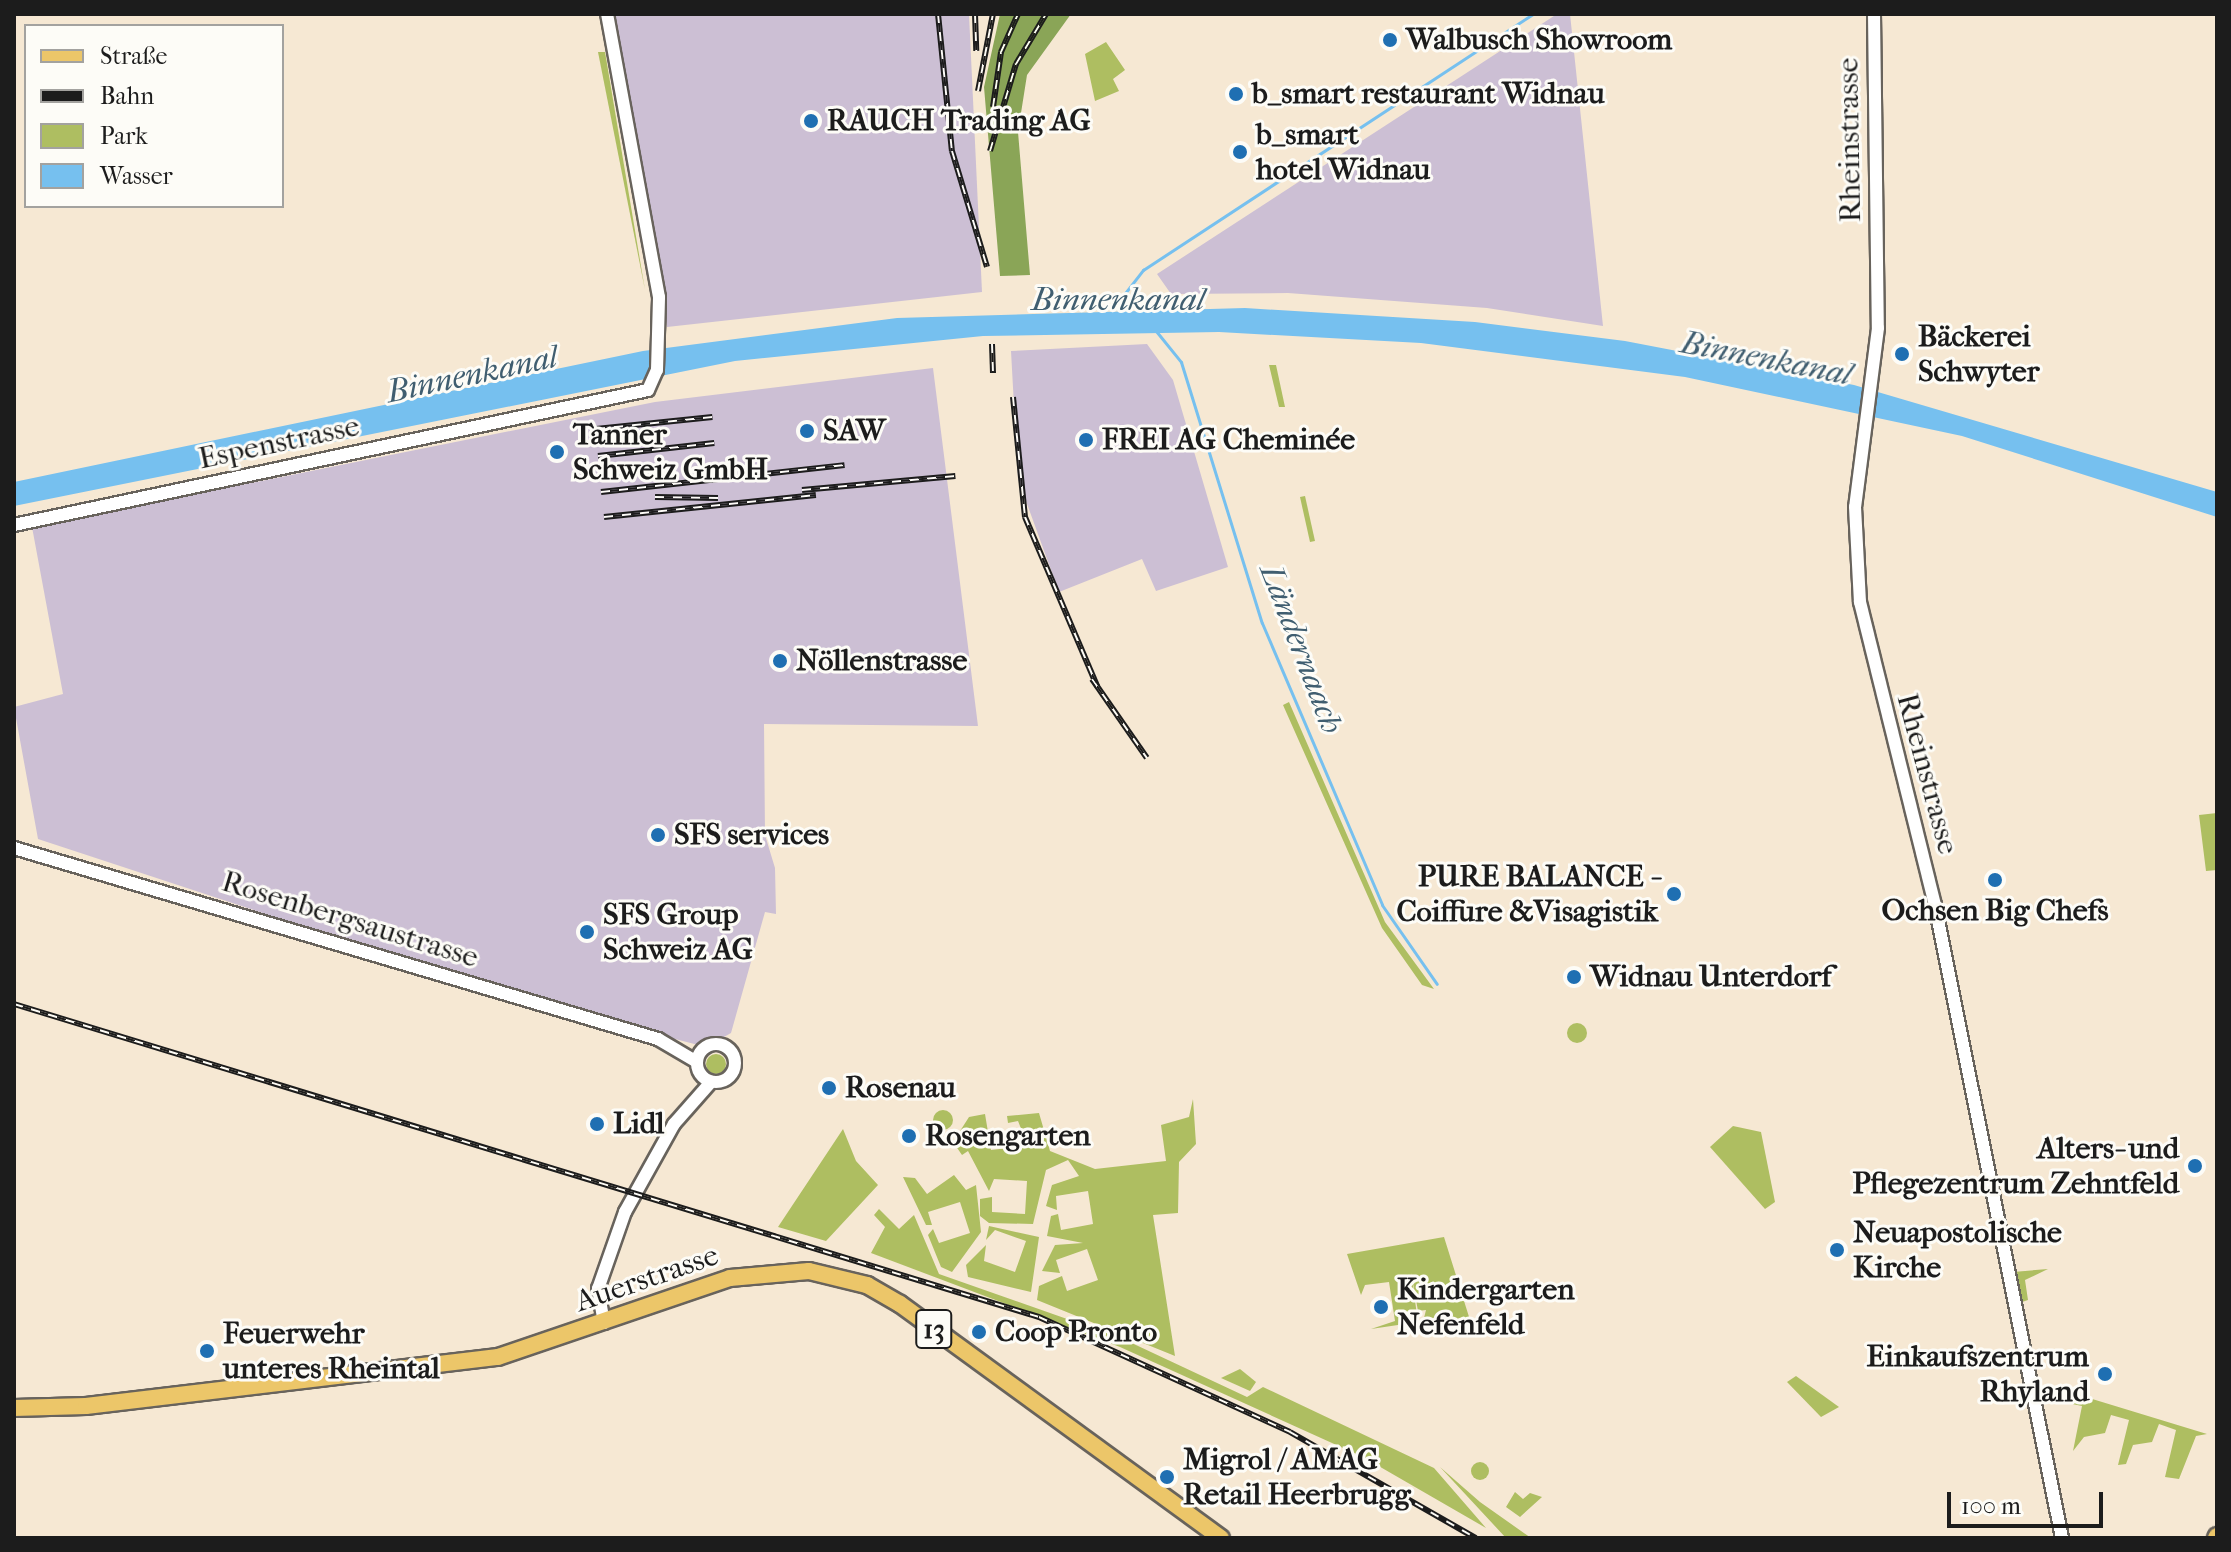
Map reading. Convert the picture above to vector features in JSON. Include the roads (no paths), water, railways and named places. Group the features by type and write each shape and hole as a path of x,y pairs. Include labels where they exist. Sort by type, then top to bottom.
{"main road":[{"name":"Auerstrasse","path":"14,1408 450,1365 524,1352 759,1272 809,1271 867,1285 1221,1538"}],"street":[{"name":"Espenstrasse","path":"14,525 648,390 660,328 607,14"},
{"name":"Rheinstrasse","path":"1874,14 1873,380 1855,507 1864,631 1935,905 2062,1538"},
{"name":"Rosenbergsaustrasse","path":"14,848 670,1043 706,1047"},
{"name":"Rosenbergsaustrasse","path":"670,1043 698,1067"},
{"path":"604,1323 596,1296 613,1239 689,1103 706,1047 724,1046 735,1061 725,1079 711,1082 689,1103"},
{"path":"698,1067 711,1082"}],"water":[{"path":"1245,308 1475,322 1625,341 1854,385 2217,492 2217,517 1962,436 1685,377 1421,343 1219,332 983,336 735,361 14,506 14,482 643,351 897,318"}],"waterway":[{"name":"Binnenkanal","path":"1112,310 1143,270 1532,14"},
{"name":"Ländernaach","path":"1156,331 1181,362 1262,623 1382,905 1437,984"}],"railway":[{"path":"938,14 952,151 987,267"},
{"path":"975,14 976,51"},
{"path":"978,91 993,14"},
{"path":"993,107 1001,52 1018,14"},
{"path":"990,151 1016,64 1046,14"},
{"path":"992,344 993,373"},
{"path":"1013,397 1025,517 1097,686"},
{"path":"596,429 712,417"},
{"path":"598,456 714,443"},
{"path":"601,492 845,465"},
{"path":"802,490 955,476"},
{"path":"604,517 816,495"},
{"path":"655,497 718,498"},
{"path":"1092,679 1147,758"},
{"path":"14,1004 1039,1317 1290,1432 1476,1538"}],"place":[{"name":"Walbusch Showroom","path":"1390,40"},
{"name":"b_smart restaurant Widnau","path":"1236,94"},
{"name":"RAUCH Trading AG","path":"811,121"},
{"name":"b_smart hotel Widnau","path":"1240,152"},
{"name":"Bäckerei Schwyter","path":"1902,354"},
{"name":"SAW","path":"807,431"},
{"name":"FREI AG Cheminée","path":"1086,440"},
{"name":"Tanner Schweiz GmbH","path":"557,452"},
{"name":"Nöllenstrasse","path":"780,661"},
{"name":"SFS services","path":"658,835"},
{"name":"Ochsen Big Chefs","path":"1995,880"},
{"name":"PURE BALANCE - Coiffure &Visagistik","path":"1674,894"},
{"name":"SFS Group Schweiz AG","path":"587,932"},
{"name":"Widnau Unterdorf","path":"1574,977"},
{"name":"Rosenau","path":"829,1088"},
{"name":"Lidl","path":"597,1124"},
{"name":"Rosengarten","path":"909,1136"},
{"name":"Alters- und Pflegezentrum Zehntfeld","path":"2195,1166"},
{"name":"Neuapostolische Kirche","path":"1837,1250"},
{"name":"Kindergarten Nefenfeld","path":"1381,1307"},
{"name":"Coop Pronto","path":"979,1332"},
{"name":"Feuerwehr unteres Rheintal","path":"207,1351"},
{"name":"Einkaufszentrum Rhyland","path":"2105,1374"},
{"name":"Migrol / AMAG Retail Heerbrugg","path":"1167,1477"}]}
